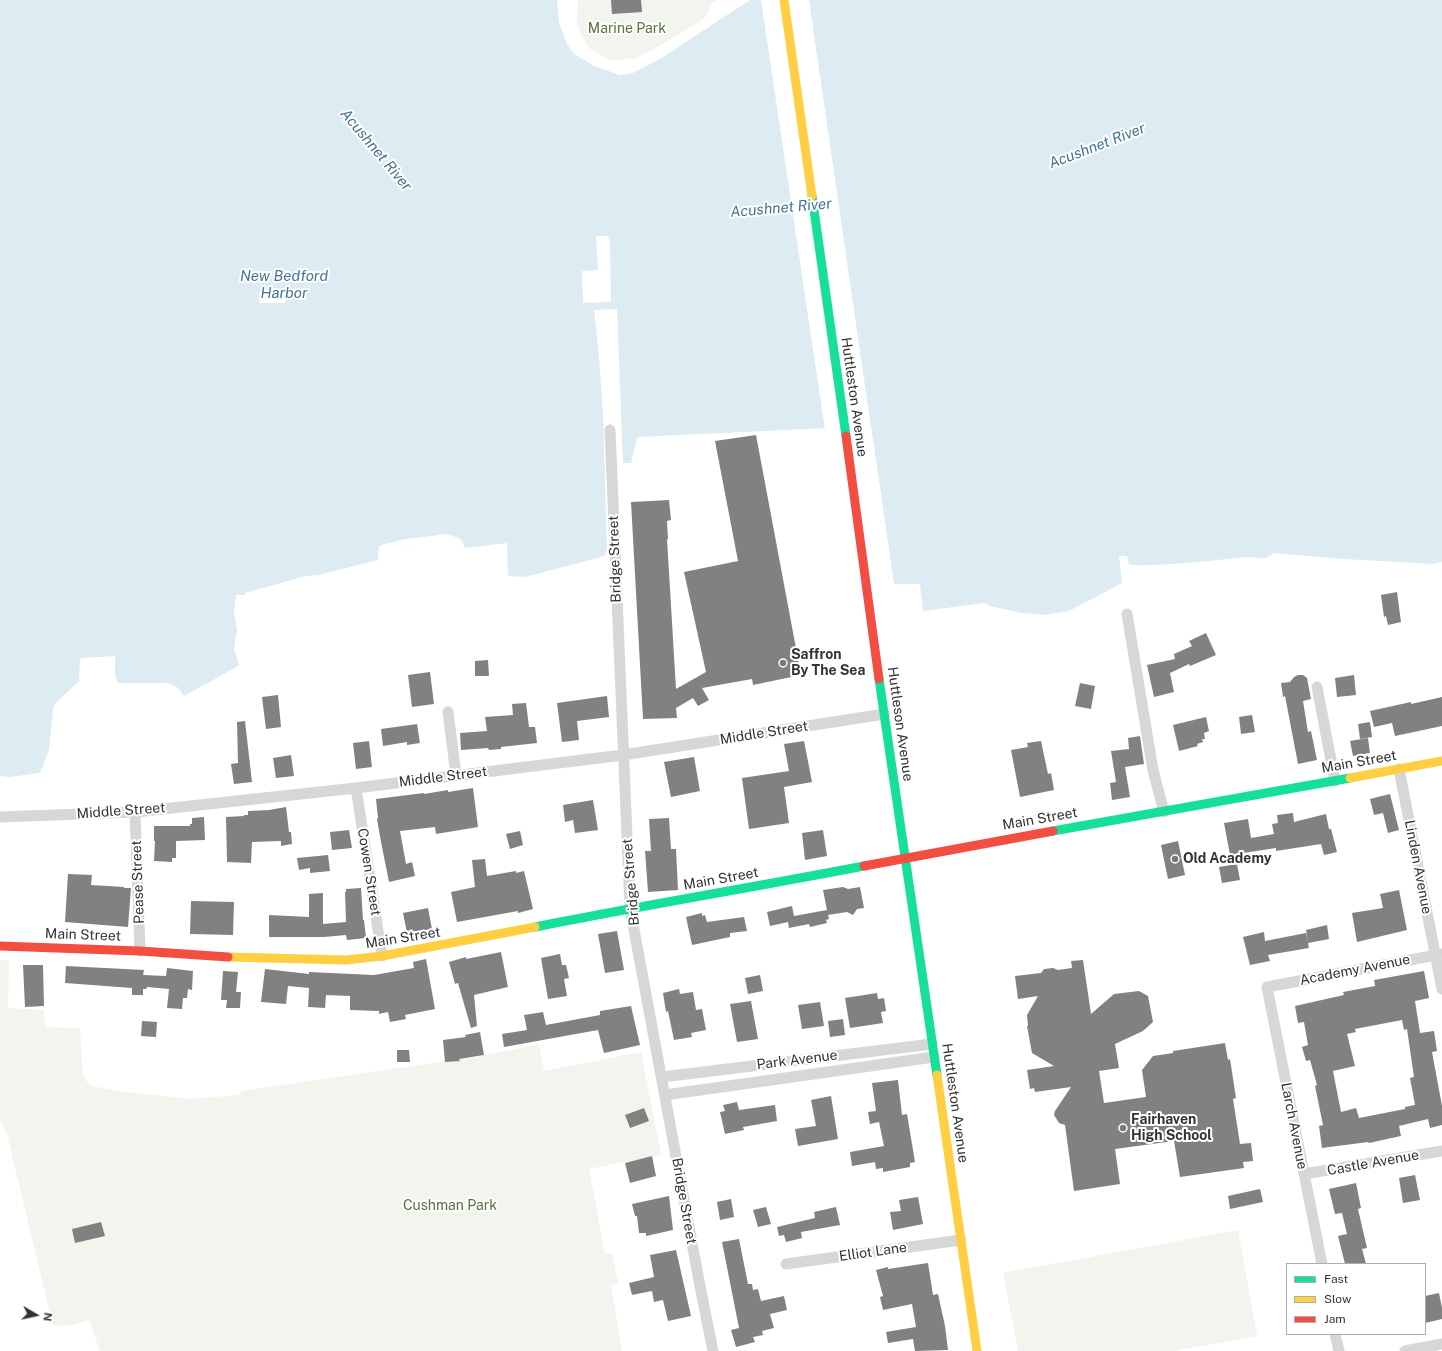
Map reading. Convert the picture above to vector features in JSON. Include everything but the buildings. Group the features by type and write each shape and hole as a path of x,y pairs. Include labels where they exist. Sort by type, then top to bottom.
{"main road":[{"name":"Huttleston Avenue","path":"784,0 868,592"},
{"name":"Huttleson Avenue","path":"868,592 905,859"},
{"name":"Main Street","path":"0,946 140,951 229,957 346,960 382,956 630,908 761,886 1056,830 1164,812 1442,761"},
{"name":"Huttleston Avenue","path":"905,859 977,1351"}],"street":[{"name":"Bridge Street","path":"610,430 630,908 713,1351"},
{"path":"1127,614 1151,754 1164,812"},
{"path":"1317,687 1335,781"},
{"path":"448,712 456,775"},
{"name":"Middle Street","path":"0,817 136,812 356,788 623,754 884,714"},
{"name":"Linden Avenue","path":"1399,769 1439,954 1442,989"},
{"name":"Cowen Street","path":"356,788 382,956"},
{"name":"Pease Street","path":"136,812 140,951"},
{"name":"Academy Avenue","path":"1267,987 1439,954"},
{"name":"Larch Avenue","path":"1267,987 1322,1263"},
{"name":"Park Avenue","path":"662,1077 932,1044"},
{"path":"665,1095 934,1057"},
{"name":"Castle Avenue","path":"1304,1174 1442,1151"},
{"name":"Elliot Lane","path":"786,1264 961,1240"},
{"path":"1335,1335 1339,1351"},
{"path":"1405,1351 1442,1344"}],"green space":[{"name":"Marine Park","path":"578,0 717,0 710,4 708,13 702,20 659,46 635,59 610,60 590,49 583,38 577,24"},
{"name":"Cushman Park","path":"0,960 9,960 8,1008 44,1010 45,1027 80,1028 83,1075 92,1086 117,1091 188,1099 240,1095 241,1091 482,1056 539,1044 544,1071 641,1052 661,1155 589,1169 605,1254 612,1253 618,1284 611,1285 622,1351 100,1351 89,1320 71,1325 53,1326 6,1130 0,1120"},
{"path":"1238,1230 1257,1336 1175,1351 1018,1351 1003,1273"}],"water":[{"name":"New Bedford Harbor","path":"0,0 570,0 572,28 577,38 591,55 614,65 629,65 651,55 737,0 1442,0 1442,562 1432,564 1273,553 1264,558 1247,557 1174,564 1129,565 1127,556 1119,556 1122,583 1069,611 1044,615 1021,613 990,606 985,603 923,611 920,584 894,584 871,426 637,437 631,463 623,463 617,309 594,310 603,413 607,548 605,556 525,577 508,576 507,543 465,548 457,541 444,541 381,553 378,560 319,575 306,576 245,593 246,595 243,598 242,664 184,696 177,687 168,683 118,683 115,675 115,656 80,659 79,681 55,704 53,708 49,750 40,773 10,777 0,776"}],"pier":[{"path":"557,0 572,0 574,27 584,46 592,53 614,63 628,63 650,53 734,0 750,0 660,59 633,73 620,75 594,66 573,53 567,44 559,23"},
{"path":"761,0 809,0 894,586 892,585 869,428 825,430"},
{"path":"596,236 608,236 610,243 611,302 583,303 582,271 598,270"},
{"path":"259,293 286,293 285,303 260,303"},
{"path":"447,534 461,539 465,548 456,543 444,543 407,548 385,553 382,555 381,560 378,560 379,547 381,545 406,539"},
{"path":"236,595 246,595 247,597 245,599 244,609 246,626 244,664 240,668 234,649 237,630 234,612"}],"traffic: fast":[{"path":"812,196 846,436"},
{"path":"879,679 937,1075"},
{"path":"1053,831 1350,778"},
{"path":"535,927 864,866"}],"traffic: slow":[{"path":"784,0 812,196"},
{"path":"1350,778 1442,761"},
{"path":"228,957 346,960 382,956 535,927"},
{"path":"937,1075 977,1351"}],"traffic: jam":[{"path":"846,436 879,679"},
{"path":"864,866 1053,831"},
{"path":"0,946 140,951 228,957"}],"place":[{"name":"Saffron By The Sea","path":"783,663"},
{"name":"Old Academy","path":"1175,859"},
{"name":"Fairhaven High School","path":"1123,1128"}],"water label":[{"name":"Acushnet River","path":"1097,146"},
{"name":"Acushnet River","path":"376,150"},
{"name":"Acushnet River","path":"781,208"}]}
